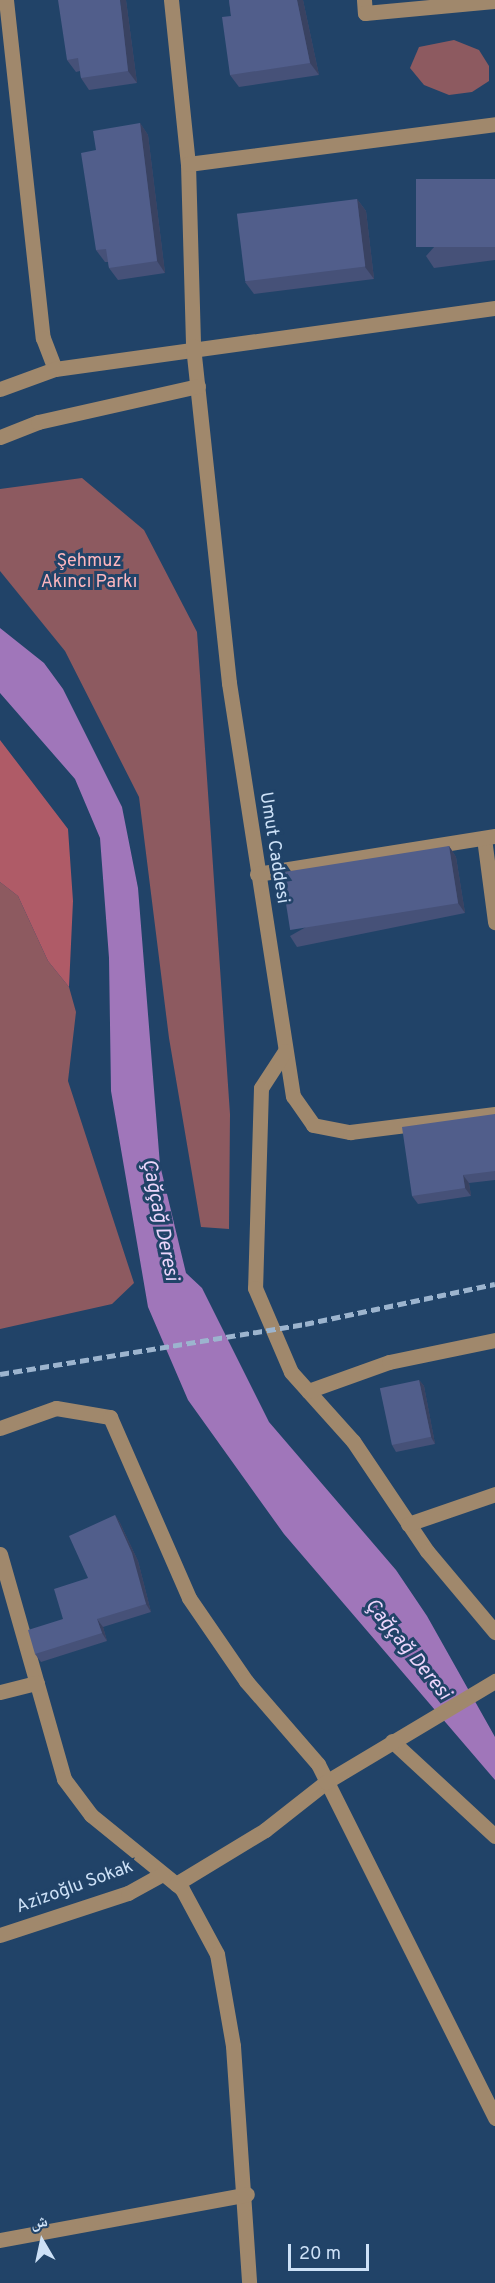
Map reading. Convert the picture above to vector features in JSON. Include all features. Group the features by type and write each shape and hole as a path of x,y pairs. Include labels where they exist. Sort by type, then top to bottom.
{"street":[{"path":"6,0 44,338 55,369"},
{"name":"Umut Caddesi","path":"171,0 188,164 193,346 229,683 292,1096 313,1125 350,1132 495,1114"},
{"path":"364,0 365,13 495,1"},
{"path":"188,164 495,124"},
{"path":"0,389 55,369 193,346 495,308"},
{"path":"0,437 38,422 198,387"},
{"path":"257,874 490,837 495,922"},
{"path":"285,1051 261,1088 255,1288 291,1372 353,1441 408,1524 495,1632"},
{"path":"308,1391 389,1362 495,1340"},
{"path":"0,1428 56,1408 110,1417 189,1598 246,1681 326,1782 495,2118"},
{"path":"408,1524 495,1494"},
{"path":"0,1554 64,1779 91,1815 176,1884 217,1954 233,2046 247,2194 249,2283"},
{"path":"176,1884 265,1830 326,1782 492,1682"},
{"path":"0,1692 37,1683"},
{"path":"392,1741 495,1836"},
{"name":"Azizoğlu Sokak","path":"0,1935 128,1893 162,1874"},
{"path":"0,2240 247,2194"}],"green space":[{"path":"454,40 479,50 489,66 489,81 472,92 449,95 424,85 410,68 419,47"},
{"name":"Şehmuz Akıncı Parkı","path":"82,478 144,530 197,632 230,1114 229,1229 201,1227 169,1038 139,797 65,651 0,571 0,489"},
{"path":"0,882 18,896 48,961 69,987 76,1012 68,1081 134,1283 112,1304 0,1329"}],"shaded area":[{"path":"0,740 68,829 73,901 69,987 48,961 18,896 0,882"}],"water":[{"name":"Çağçağ Deresi","path":"0,628 44,663 63,689 122,807 138,888 160,1165 186,1273 202,1288 269,1422 396,1570 427,1616 495,1737 495,1780 284,1534 188,1400 148,1307 111,1091 109,958 100,838 75,779 0,693"}],"building":[{"path":"58,0 120,0 128,71 81,78 78,58 67,60"},
{"path":"229,0 297,0 310,63 230,75 222,17 231,16"},
{"path":"140,123 157,261 109,268 106,249 96,250 81,153 96,150 93,131"},
{"path":"416,179 495,179 495,247 416,247"},
{"path":"357,199 365,266 245,281 237,214"},
{"path":"449,846 458,903 290,930 281,873"},
{"path":"495,1114 495,1171 463,1175 465,1188 412,1196 402,1127"},
{"path":"419,1380 431,1437 392,1445 380,1388"},
{"path":"115,1515 132,1553 146,1604 97,1619 102,1633 35,1654 28,1630 63,1619 54,1589 88,1578 69,1536"}],"railway":[{"path":"0,1374 305,1324 495,1284"}]}
